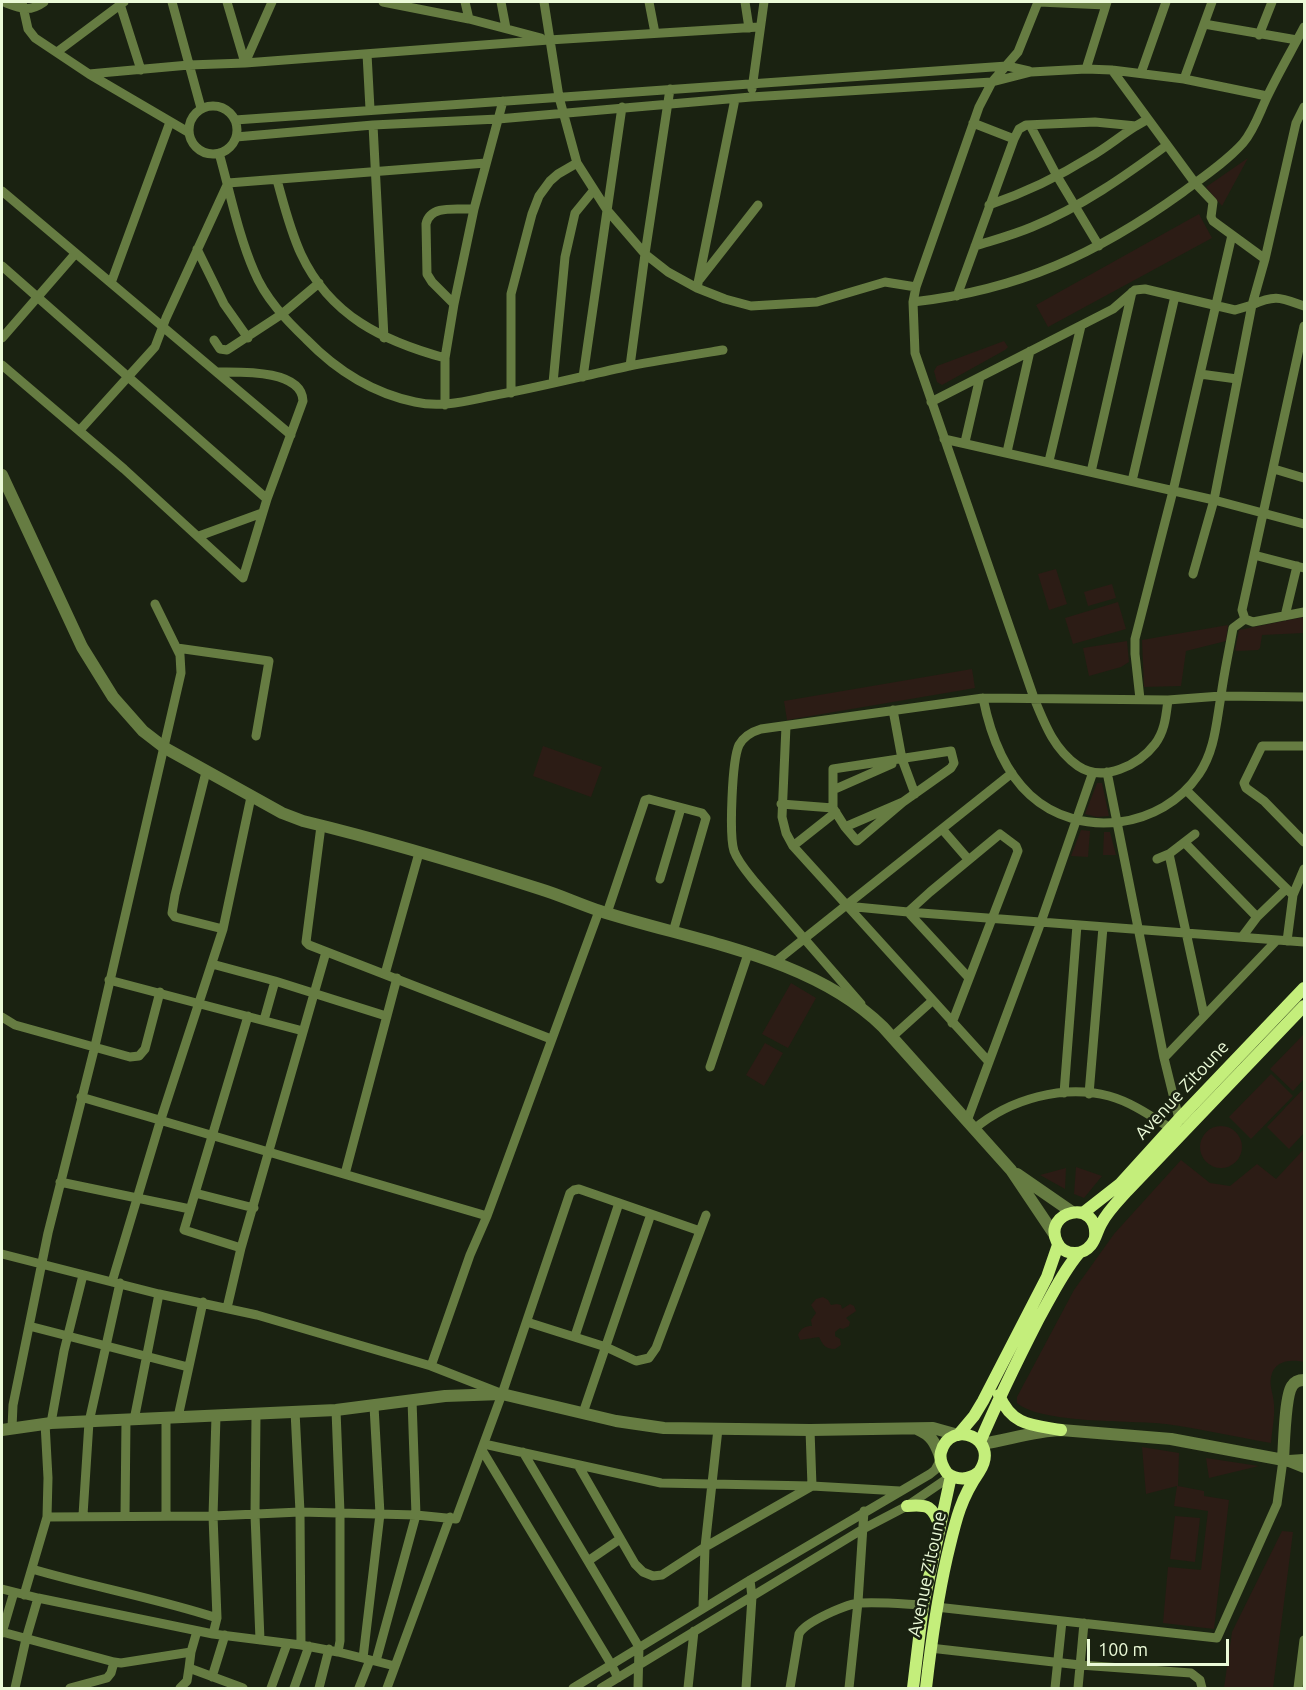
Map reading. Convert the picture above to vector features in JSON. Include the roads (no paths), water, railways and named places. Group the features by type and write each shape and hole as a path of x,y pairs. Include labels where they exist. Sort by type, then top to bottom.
{"main road":[{"name":"Avenue Zitoune","path":"1077,1212 1120,1184 1170,1128 1305,988"},
{"name":"Avenue Zitoune","path":"1095,1237 1109,1211 1127,1191 1305,1006"},
{"path":"958,1435 970,1435 981,1443 984,1451 981,1468 969,1478 951,1476 944,1469 940,1458 945,1442 958,1435 974,1416 1047,1277 1056,1239 1057,1222 1060,1218 1077,1212 1088,1216 1095,1226 1095,1237 1090,1247 1079,1253 1058,1283 999,1395 981,1443"},
{"path":"1056,1239 1068,1252 1079,1253"},
{"path":"999,1395 1003,1405 1014,1418 1030,1425 1061,1430"},
{"name":"Avenue Zitoune","path":"926,1689 930,1648 929,1606 957,1513 967,1488 981,1468"},
{"name":"Avenue Zitoune","path":"913,1689 929,1606 940,1527 951,1476"},
{"path":"907,1506 920,1505 930,1508 936,1515 940,1527"}],"street":[{"path":"7,3 31,9 44,2"},
{"path":"172,2 201,108"},
{"path":"227,2 245,63"},
{"path":"245,63 272,2"},
{"path":"383,2 469,19 549,40"},
{"path":"465,2 469,19"},
{"path":"501,2 506,28"},
{"path":"544,2 562,113 577,164 607,210 645,254 668,272 698,284 725,299 751,306 817,302 885,282 916,287"},
{"path":"649,2 655,33"},
{"path":"745,2 748,27"},
{"path":"751,97 764,2"},
{"path":"1086,69 1107,3 1038,2 1021,46 992,82 973,123 916,287 913,302 915,353 1034,698 1056,746 1081,767 1093,772 1107,772 1128,766 1152,747 1162,731 1168,700"},
{"path":"1141,73 1166,2"},
{"path":"1184,80 1212,2"},
{"path":"1259,35 1272,2"},
{"path":"57,52 122,3 141,70"},
{"path":"24,6 30,33 89,74 188,132 196,148 207,154 219,153 232,144 237,129 235,120 229,112 221,107 211,106 201,108 191,118 188,132"},
{"path":"1204,24 1297,40"},
{"path":"89,74 189,65 759,27"},
{"path":"913,302 992,289 1033,275 1099,246 1127,230 1195,183 1244,142 1305,27"},
{"path":"367,54 370,110"},
{"path":"235,120 1007,66 1031,72"},
{"path":"236,137 374,125 498,119 668,103 992,82 1031,72 1086,69 1141,73 1267,96"},
{"path":"1112,70 1195,183 1213,202 1211,217 1213,221 1265,259"},
{"path":"630,366 670,89"},
{"path":"698,284 735,99"},
{"path":"445,405 445,358 454,304 474,209 503,101"},
{"path":"583,377 622,107"},
{"path":"1193,574 1214,500 1252,305 1265,259 1296,123 1305,107"},
{"path":"989,205 1020,194 1057,176 1148,119"},
{"path":"111,283 170,122"},
{"path":"957,296 989,205 1020,129 1030,125 1095,122 1136,126"},
{"path":"973,123 1014,139"},
{"path":"374,125 384,338"},
{"path":"1030,125 1074,206 1099,246"},
{"path":"975,246 1035,226 1074,206 1113,183 1167,145"},
{"path":"219,153 254,273 282,314 333,364 364,385 415,402 445,405 511,393 630,366 723,350"},
{"path":"228,183 486,163"},
{"path":"511,393 509,364 511,294 532,214 539,196 549,181 577,164"},
{"path":"277,180 289,223 302,256 329,296 350,315 384,338 414,350 445,358"},
{"path":"80,430 155,347 228,183"},
{"path":"2,191 291,435"},
{"path":"553,383 565,257 575,213 593,191"},
{"path":"698,284 758,205"},
{"path":"454,304 427,274 427,218 437,210 474,209"},
{"path":"1140,699 1135,639 1173,491 1232,235"},
{"path":"197,249 224,304 248,338"},
{"path":"2,338 75,254"},
{"path":"2,266 267,499"},
{"path":"214,340 219,348 225,351 282,314 319,283"},
{"path":"931,402 1113,309 1132,292 1145,289 1235,310 1269,297 1282,298 1305,306"},
{"path":"1091,472 1132,292"},
{"path":"1132,481 1175,296"},
{"path":"1049,461 1081,326"},
{"path":"1245,619 1242,610 1305,326"},
{"path":"1007,452 1030,351"},
{"path":"2,364 80,430 243,578 262,513 303,401 303,395 299,388 271,375 217,372"},
{"path":"1200,374 1237,379"},
{"path":"965,442 980,377"},
{"path":"944,439 1049,461 1305,524"},
{"path":"1274,469 1305,478"},
{"path":"2,475 67,616 97,674 143,731 165,748 282,813 542,889 603,912 775,962 847,997 873,1017"},
{"path":"199,536 262,513"},
{"path":"1254,555 1301,567 1285,615"},
{"path":"155,604 177,648 182,663 182,674 60,1182 7,1429 48,1423 336,1410 454,1395 502,1394"},
{"path":"1245,619 1253,622 1305,612"},
{"path":"983,698 997,743 1012,773 1040,803 1077,819 1097,823 1118,823 1152,814 1186,791 1199,774 1212,749 1233,628 1245,619"},
{"path":"177,648 269,661 256,736"},
{"path":"1056,1239 1011,1170 873,1017 742,866 734,852 731,838 735,759 740,744 751,732 761,729 983,698 1168,700 1221,696 1305,697"},
{"path":"893,710 902,759 915,794"},
{"path":"786,726 781,804 784,826 793,846 988,1062"},
{"path":"1305,746 1262,746 1244,783 1246,788 1264,801 1305,842"},
{"path":"948,751 952,753 954,763 951,768 903,802 856,841 835,810 832,769 902,759 948,751"},
{"path":"833,790 902,759"},
{"path":"206,772 172,913 175,917 223,929"},
{"path":"971,1125 988,1062 1041,922 1093,772"},
{"path":"1107,772 1164,1059 1179,1119"},
{"path":"775,962 1012,773"},
{"path":"1186,791 1289,892 1287,941"},
{"path":"83,1515 89,1422 116,1283 137,1197 223,929 251,797"},
{"path":"430,1366 551,1039 603,912 645,800 650,799 702,813 706,818 673,932"},
{"path":"845,827 903,802"},
{"path":"781,804 835,810"},
{"path":"660,879 681,808"},
{"path":"793,846 835,810"},
{"path":"321,826 306,942 309,945 551,1039"},
{"path":"942,828 968,859"},
{"path":"908,912 1000,834 1018,849 952,1023"},
{"path":"1157,859 1169,854 1195,834"},
{"path":"1185,843 1257,917"},
{"path":"385,974 419,853"},
{"path":"1169,854 1204,1015"},
{"path":"1242,937 1257,917 1302,884 1305,868"},
{"path":"846,906 1305,942"},
{"path":"908,912 969,978"},
{"path":"1064,1093 1077,925"},
{"path":"1089,1094 1103,927"},
{"path":"1164,1059 1277,940"},
{"path":"227,1308 241,1248 326,952"},
{"path":"710,1067 748,954"},
{"path":"212,964 315,992 386,1016"},
{"path":"345,1174 397,978"},
{"path":"109,980 303,1031"},
{"path":"264,1020 275,981"},
{"path":"2,1017 15,1025 130,1057 139,1056 145,1049 160,992"},
{"path":"892,1038 932,1001"},
{"path":"241,1248 184,1230 248,1016"},
{"path":"971,1125 983,1122 1011,1106 1044,1095 1064,1093 1107,1096 1128,1104 1170,1128"},
{"path":"81,1097 487,1216"},
{"path":"1011,1170 1077,1212"},
{"path":"60,1182 190,1209"},
{"path":"47,1517 213,1516 300,1512 416,1515 456,1519 502,1394 570,1193 579,1189 700,1231"},
{"path":"195,1193 254,1208"},
{"path":"574,1336 619,1203"},
{"path":"583,1413 651,1214"},
{"path":"527,1322 606,1347 636,1361 649,1358 656,1348 706,1215"},
{"path":"2,1254 159,1294 256,1315 430,1366 502,1394 645,1426 683,1429 810,1430 933,1428 958,1435"},
{"path":"83,1275 48,1423 47,1517 32,1569 2,1632 121,1663 191,1652"},
{"path":"125,1516 130,1420 159,1294"},
{"path":"166,1516 172,1418 188,1367 203,1302"},
{"path":"29,1326 188,1367"},
{"path":"790,1689 801,1629 811,1622 858,1602 929,1606 1217,1638 1276,1504 1286,1460 1288,1395 1293,1384 1299,1380 1305,1380"},
{"path":"359,1689 416,1515 412,1400"},
{"path":"370,1660 380,1514 374,1406"},
{"path":"319,1689 333,1651 340,1641 340,1513 336,1410"},
{"path":"294,1689 305,1646 295,1411"},
{"path":"256,1414 255,1515 260,1640"},
{"path":"213,1634 217,1618 213,1516 216,1416"},
{"path":"704,1608 705,1547 718,1429"},
{"path":"573,1689 864,1511 930,1474 940,1458 933,1439 916,1429"},
{"path":"810,1430 812,1486"},
{"path":"981,1443 1061,1430 1171,1439 1286,1460 1305,1467"},
{"path":"981,1468 991,1453 1008,1440"},
{"path":"483,1447 523,1452 661,1483 812,1486 900,1491"},
{"path":"483,1447 618,1678"},
{"path":"523,1452 639,1647 638,1689"},
{"path":"1286,1460 1305,1460"},
{"path":"578,1465 635,1564 643,1572 652,1576 662,1575 705,1547 812,1486"},
{"path":"601,1689 862,1529 907,1506 951,1476"},
{"path":"849,1689 864,1511"},
{"path":"387,1689 450,1517"},
{"path":"588,1561 620,1539"},
{"path":"32,1569 89,1586 178,1605 217,1618"},
{"path":"746,1689 752,1597 750,1580"},
{"path":"2,1589 197,1631 305,1646 395,1666"},
{"path":"15,1689 26,1638 38,1598"},
{"path":"1055,1689 1062,1621"},
{"path":"1078,1689 1084,1623"},
{"path":"180,1689 187,1681 197,1631"},
{"path":"688,1689 694,1631"},
{"path":"212,1677 225,1635"},
{"path":"1298,1689 1305,1640"},
{"path":"271,1689 287,1644"},
{"path":"930,1648 1080,1665 1191,1673 1200,1680 1202,1689"},
{"path":"70,1689 106,1678 111,1673 114,1662"},
{"path":"189,1668 243,1689"}]}
